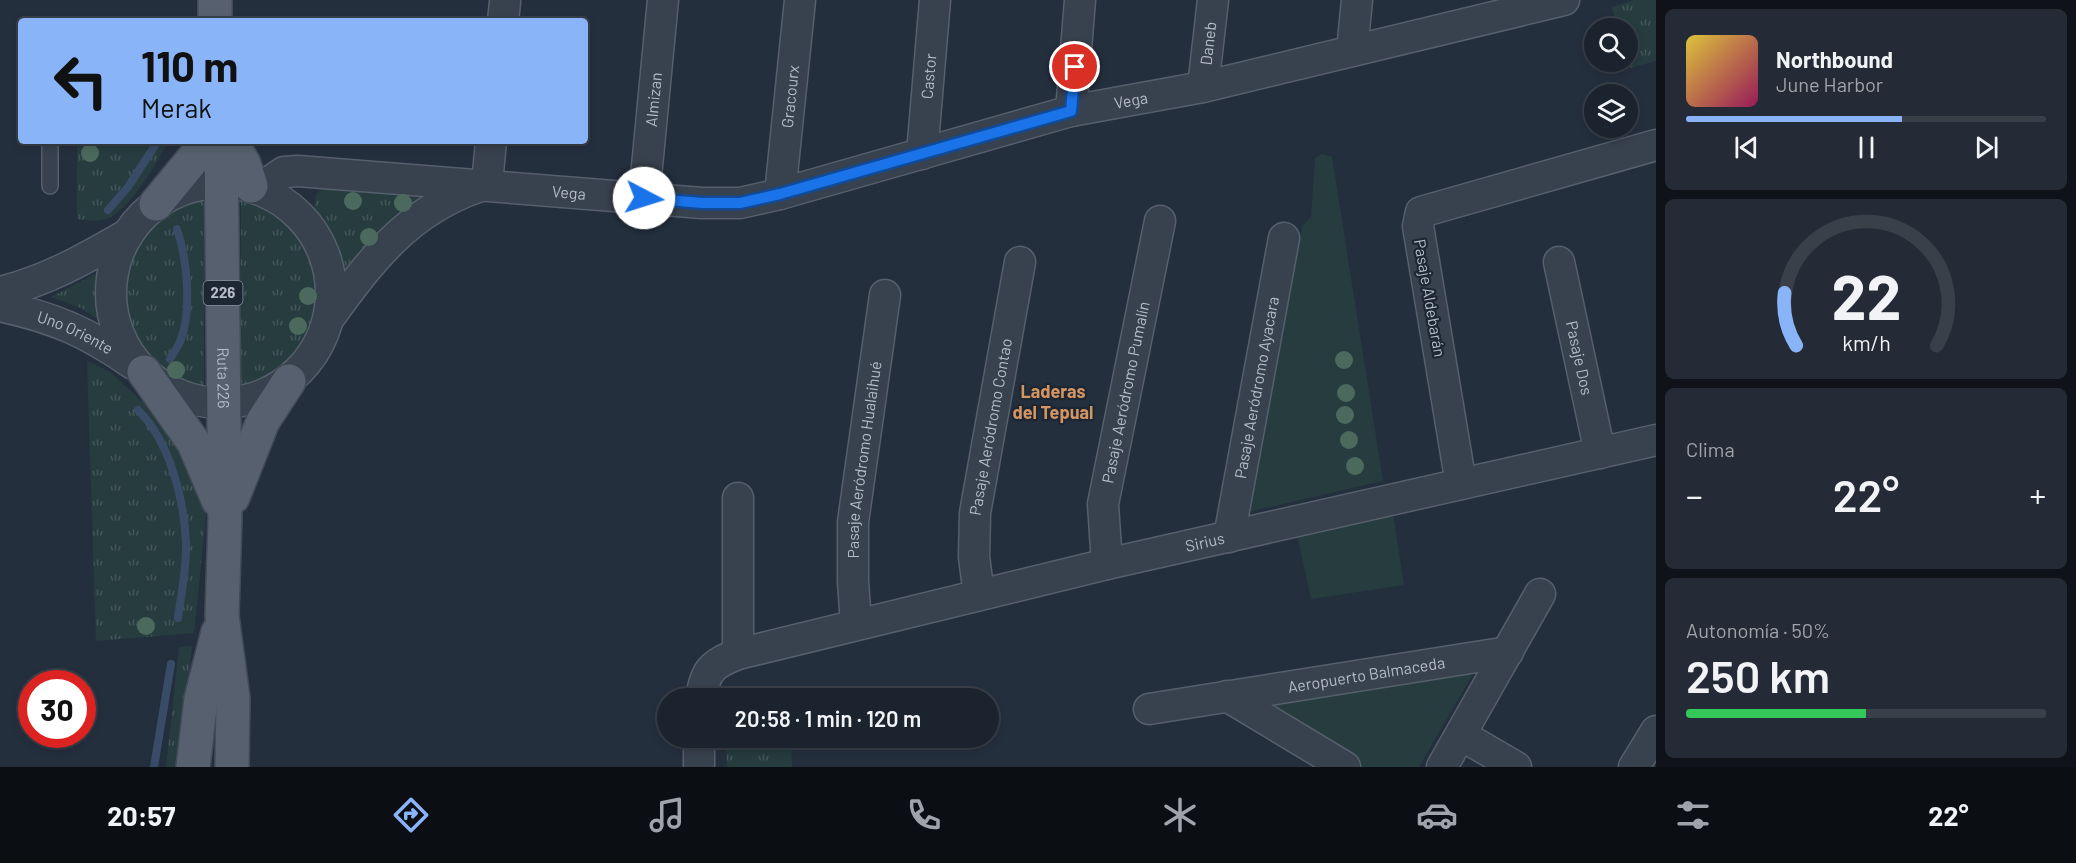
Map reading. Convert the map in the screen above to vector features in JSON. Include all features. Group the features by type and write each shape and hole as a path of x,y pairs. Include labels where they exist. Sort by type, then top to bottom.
{"main road":[{"path":"215,0 215,18"},
{"path":"156,204 206,144"},
{"name":"Ruta 226","path":"223,144 244,186 224,404 225,519 222,616 232,698 232,767"},
{"path":"233,144 244,164 244,186"},
{"path":"144,372 194,443 225,519"},
{"path":"225,519 263,421 289,381"},
{"name":"Ruta 226","path":"193,767 201,699 222,616"}],"street":[{"name":"Almizan","path":"644,198 663,0"},
{"name":"Gracourx","path":"780,194 800,0"},
{"name":"Castor","path":"922,154 935,0"},
{"path":"1071,111 1080,0"},
{"name":"Daneb","path":"1203,87 1213,0"},
{"path":"1352,51 1357,0"},
{"name":"Vega","path":"244,186 284,171 298,171 487,184 702,203 740,203 780,194 1071,111 1203,87 1352,51 1488,10 1564,0"},
{"path":"487,184 491,144"},
{"name":"Pasaje Aldebarán","path":"1461,484 1418,226 1421,212 1656,145"},
{"name":"Vega","path":"329,318 374,259 413,220 438,203 487,184"},
{"path":"144,372 129,353 118,330 112,306 112,281 117,256 128,234 156,204 176,192 198,185 244,186 287,204 310,227 325,255 332,286 329,318 321,342 307,364 289,381 258,398 224,404"},
{"name":"Pasaje Aeródromo Pumalín","path":"1107,564 1103,504 1160,221"},
{"path":"0,292 30,285 59,273 128,234"},
{"name":"Pasaje Aeródromo Ayacara","path":"1229,537 1284,238"},
{"name":"Pasaje Aeródromo Contao","path":"979,595 974,557 975,513 1020,262"},
{"name":"Pasaje Dos","path":"1559,262 1600,453"},
{"name":"Pasaje Aeródromo Hualaihué","path":"856,624 853,581 854,522 885,295"},
{"name":"Uno Oriente","path":"0,306 45,316 77,329 105,344 168,390 186,397 224,404"},
{"name":"Sirius","path":"703,688 704,680 716,662 747,652 1107,564 1656,440"},
{"path":"738,498 747,652"},
{"path":"1442,767 1540,594"},
{"name":"Aeropuerto Balmaceda","path":"1149,709 1508,652"},
{"path":"1227,696 1345,767"},
{"path":"1635,767 1656,731"},
{"path":"1461,735 1516,767"},
{"path":"699,748 699,767"}],"lane":[{"path":"50,144 50,186"}],"green space":[{"path":"1634,0 1656,0 1656,61 1638,66 1638,18 1615,18 1612,7"},
{"path":"77,144 166,144 150,173 133,196 115,214 95,221 77,219"},
{"path":"1322,154 1332,157 1383,481 1248,512 1292,249 1299,246 1302,226 1311,217 1315,158"},
{"path":"324,186 445,192 341,284 338,258 314,207 316,195"},
{"path":"204,200 204,389 179,382 157,369 140,351 127,328 121,304 121,279 128,254 149,226 171,212"},
{"path":"241,201 279,215 300,233 311,251 318,271 320,292 318,313 312,333 302,351 282,371 241,388"},
{"path":"106,268 100,286 102,322 81,308 51,297"},
{"path":"87,361 110,372 168,425 204,501 206,516 194,633 96,641"},
{"path":"1393,514 1404,585 1311,599 1297,535"},
{"path":"192,646 179,767 166,767 179,647"},
{"path":"1467,672 1472,676 1419,767 1363,767 1265,709 1271,696"},
{"path":"726,748 791,748 792,767 727,767"}],"waterway":[{"path":"108,210 128,187 156,144"},
{"path":"170,359 181,339 187,299 186,269 177,229"},
{"path":"138,410 159,438 167,454 182,508 186,552 178,618"},
{"path":"154,767 171,664"}],"district":[{"name":"Laderas del Tepual","path":"1053,402"}],"route":[{"path":"644,198 702,203 740,203 780,194 1071,111 1075,67"}]}
